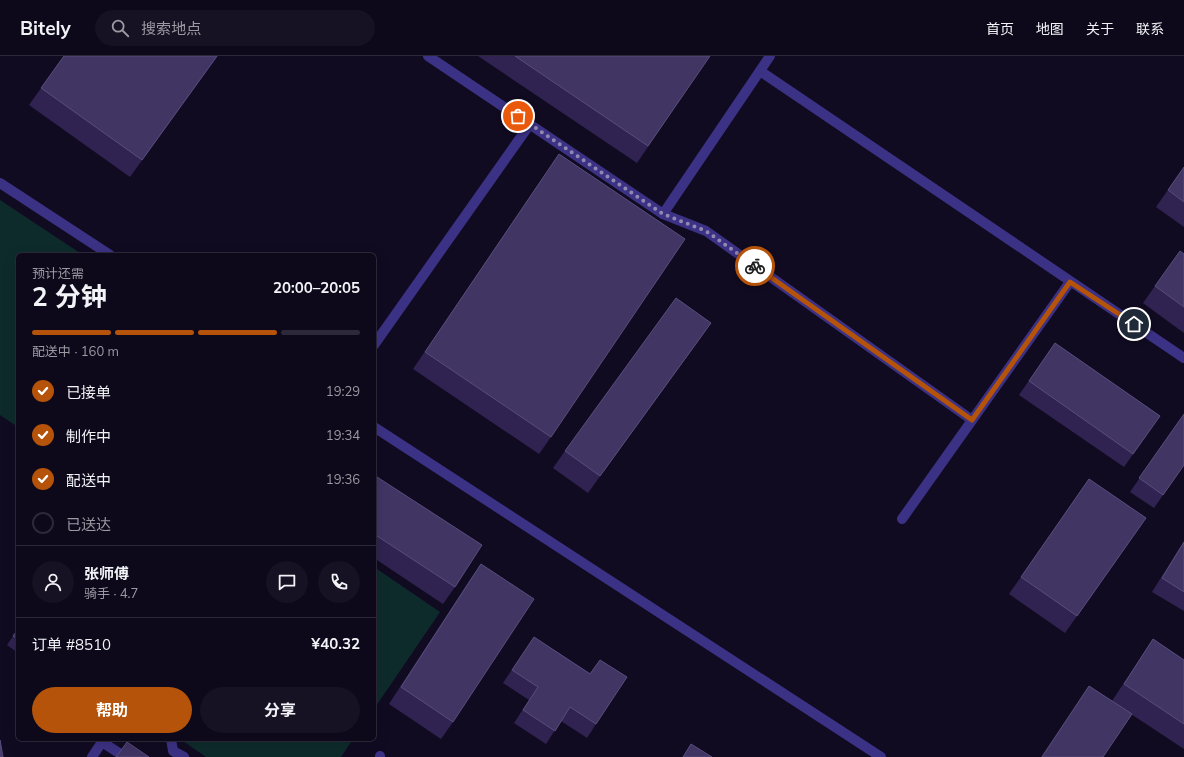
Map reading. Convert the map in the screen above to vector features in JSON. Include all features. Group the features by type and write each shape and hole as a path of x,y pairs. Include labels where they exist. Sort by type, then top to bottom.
{"lane":[{"path":"428,56 663,214 706,231 972,420"},
{"path":"663,214 770,56"},
{"path":"760,71 1184,358"},
{"path":"376,342 530,124"},
{"path":"0,183 107,253"},
{"path":"902,519 1070,282"},
{"path":"376,428 881,757"},
{"path":"92,757 102,741"},
{"path":"104,741 125,757"},
{"path":"171,741 173,750 184,757"}],"green space":[{"path":"0,200 80,253 16,253 16,426 0,415"},
{"path":"376,568 440,612 376,706"},
{"path":"183,741 352,741 341,757 206,757"}],"building":[{"path":"64,56 217,56 142,160 41,88"},
{"path":"515,56 710,56 648,146"},
{"path":"559,154 685,239 551,437 425,352"},
{"path":"1184,167 1184,202 1168,190"},
{"path":"1180,251 1184,254 1184,307 1155,286"},
{"path":"676,298 711,323 600,476 565,451"},
{"path":"1055,343 1160,416 1133,454 1029,381"},
{"path":"1184,414 1184,465 1163,495 1139,478"},
{"path":"376,476 482,545 455,587 376,535"},
{"path":"1089,479 1146,518 1077,616 1021,577"},
{"path":"1184,542 1184,592 1162,578"},
{"path":"481,564 534,599 453,722 401,687"},
{"path":"534,637 590,674 600,660 627,677 596,724 570,707 555,731 523,710 538,687 512,670"},
{"path":"1153,639 1184,660 1184,724 1124,684"},
{"path":"1089,686 1132,714 1103,757 1042,757"},
{"path":"0,740 3,757 0,757"},
{"path":"127,742 149,757 116,757"},
{"path":"691,744 712,757 683,757"}],"way so far":[{"path":"518,116 663,214 706,231 755,266"}],"route":[{"path":"755,266 972,420 1070,282 1134,324"}]}
